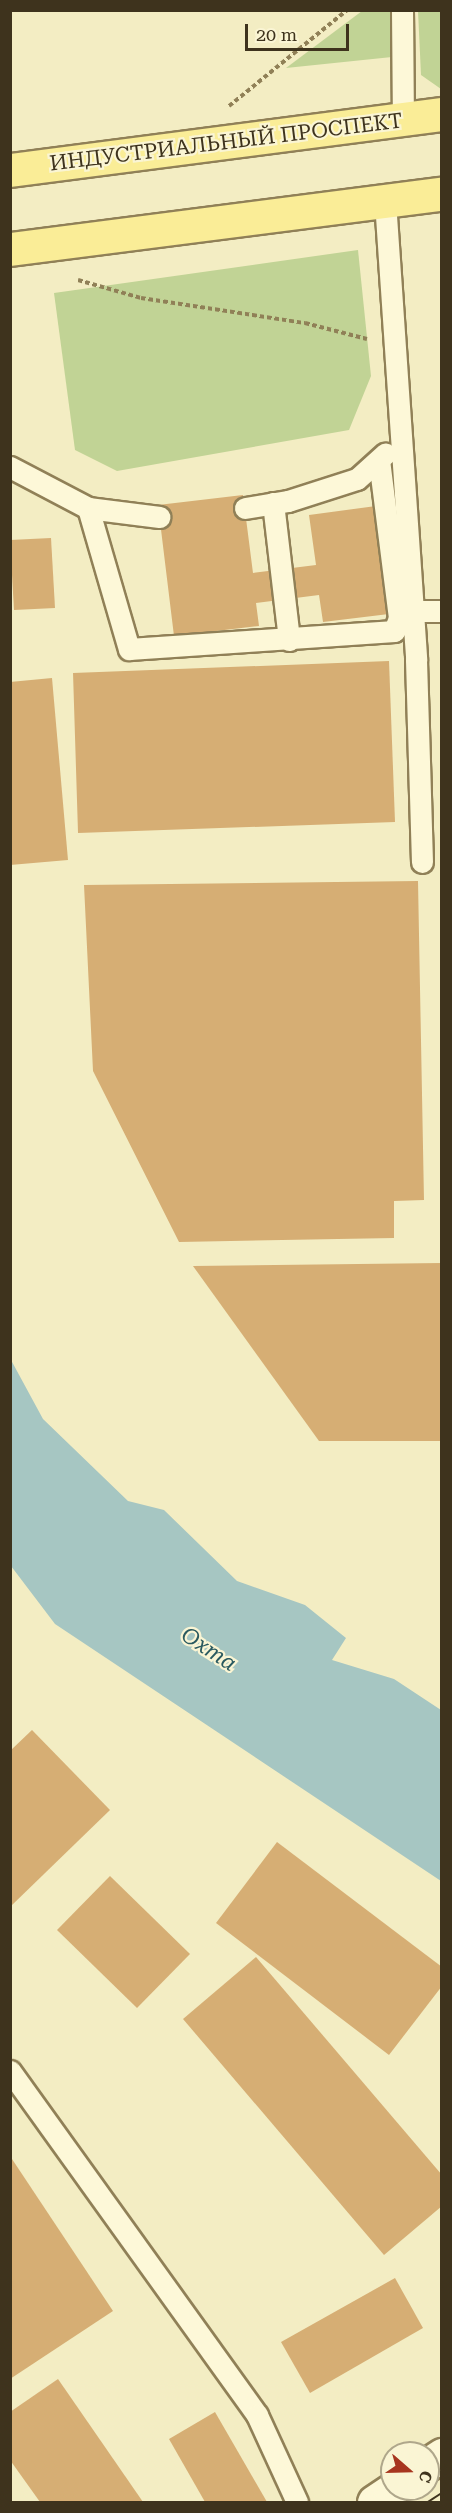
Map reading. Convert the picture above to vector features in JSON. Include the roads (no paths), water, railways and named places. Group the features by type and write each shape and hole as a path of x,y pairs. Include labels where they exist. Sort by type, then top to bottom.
{"main road":[{"name":"ИНДУСТРИАЛЬНЫЙ ПРОСПЕКТ","path":"10,170 441,114"},
{"path":"10,249 441,194"}],"lane":[{"path":"402,10 403,119"},
{"path":"385,201 397,347 399,441 413,611 422,862"},
{"path":"245,508 273,503 357,480 399,441"},
{"path":"88,508 129,649 289,640 394,631 399,618 379,460"},
{"path":"17,472 88,508 159,517"},
{"path":"273,503 289,640"},
{"path":"413,611 441,611"},
{"path":"10,2071 257,2415 297,2502"}],"water":[{"name":"Охта","path":"11,1360 43,1419 128,1501 164,1510 237,1581 305,1605 346,1638 332,1660 394,1679 441,1710 441,1881 55,1624 11,1566"}],"tram line":[{"path":"428,2502 442,2493"}]}
